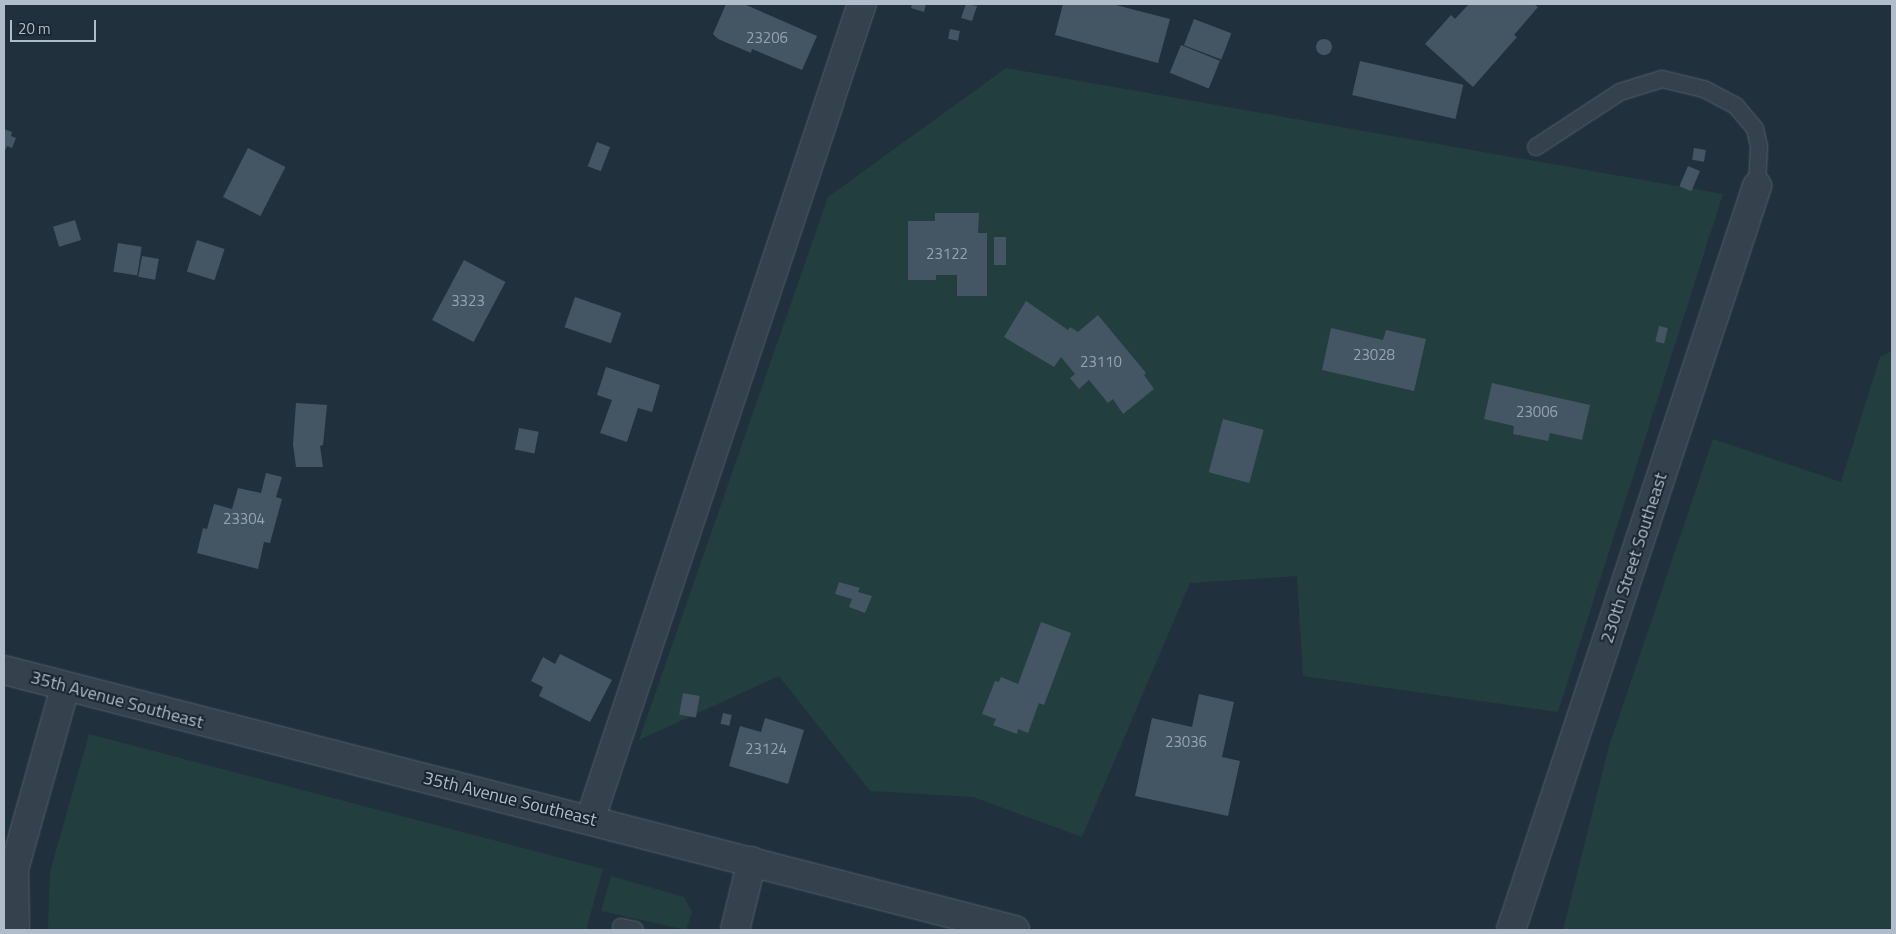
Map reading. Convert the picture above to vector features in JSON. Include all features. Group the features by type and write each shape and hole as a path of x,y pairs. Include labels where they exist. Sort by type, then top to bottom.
{"street":[{"path":"590,820 862,4"},
{"name":"230th Street Southeast","path":"1511,930 1757,186"},
{"name":"35th Avenue Southeast","path":"4,670 1015,930"},
{"path":"15,930 14,869 65,687"},
{"path":"735,930 752,861"}],"lane":[{"path":"1536,147 1620,92 1662,79 1704,89 1736,106 1755,129 1759,146 1757,186"}],"green space":[{"path":"1006,68 1723,194 1558,712 1303,676 1297,576 1190,583 1082,837 973,797 870,791 779,676 639,740 828,197"},
{"path":"1892,351 1892,930 1563,930 1609,746 1713,439 1841,482 1880,357"},
{"path":"89,734 603,869 586,930 48,930 50,872"},
{"path":"611,876 684,897 692,912 686,930 601,911"}],"building":[{"path":"726,4 744,4 817,36 802,70 752,49 751,53 718,39 713,34"},
{"path":"912,4 926,4 924,12 911,8"},
{"path":"966,4 977,6 972,21 961,18"},
{"path":"1063,4 1112,4 1170,19 1158,63 1055,35"},
{"path":"1469,4 1534,4 1538,7 1514,35 1517,37 1473,87 1425,44 1451,15 1455,19"},
{"path":"1194,19 1231,33 1221,59 1184,45"},
{"path":"950,29 960,31 958,41 948,39"},
{"path":"1324,39 1332,47 1324,55 1316,47"},
{"path":"1181,45 1220,61 1209,89 1170,73"},
{"path":"1360,61 1463,85 1455,119 1352,95"},
{"path":"4,129 12,132 11,136 16,138 12,148 7,146 4,153"},
{"path":"597,142 610,147 601,171 588,166"},
{"path":"248,148 285,167 260,216 223,197"},
{"path":"1694,148 1706,150 1704,162 1692,160"},
{"path":"1688,166 1700,171 1691,191 1679,186"},
{"path":"935,213 979,213 978,233 987,233 987,296 957,296 957,275 936,275 936,280 908,280 908,221 935,221"},
{"path":"75,220 81,240 59,247 53,227"},
{"path":"994,237 1006,237 1006,265 994,265"},
{"path":"197,240 225,249 214,280 187,271"},
{"path":"118,243 142,247 137,275 113,272"},
{"path":"142,256 159,259 155,280 138,277"},
{"path":"464,260 505,282 474,342 432,320"},
{"path":"575,297 621,313 611,343 565,327"},
{"path":"1026,301 1068,330 1070,327 1078,332 1098,315 1146,373 1144,375 1154,389 1123,414 1113,399 1108,403 1089,380 1079,389 1070,378 1075,374 1061,357 1054,367 1004,337"},
{"path":"1659,326 1668,328 1664,344 1655,342"},
{"path":"1331,328 1383,340 1386,330 1426,339 1414,391 1322,370"},
{"path":"606,367 660,385 652,412 638,408 627,442 600,433 612,400 597,395"},
{"path":"1492,383 1590,405 1582,440 1550,433 1548,441 1513,434 1514,426 1484,419"},
{"path":"296,403 327,405 323,445 320,446 323,467 296,467 293,444"},
{"path":"1223,419 1264,430 1249,483 1209,472"},
{"path":"519,428 539,432 534,453 515,450"},
{"path":"266,473 282,477 276,497 282,499 270,543 264,542 258,569 197,553 203,528 207,529 214,504 232,509 238,488 261,493"},
{"path":"839,582 860,588 858,592 872,596 865,613 849,607 852,599 835,594"},
{"path":"1041,622 1071,633 1044,705 1039,703 1028,733 1018,729 1017,734 993,725 996,719 982,714 995,681 999,682 1001,677 1018,684"},
{"path":"560,654 612,680 590,722 539,696 543,687 531,681 543,657 555,664"},
{"path":"683,693 700,696 696,718 679,715"},
{"path":"1199,694 1234,702 1222,757 1240,761 1228,816 1135,796 1152,718 1192,727"},
{"path":"723,713 732,715 729,726 721,724"},
{"path":"765,718 804,730 788,784 729,766 740,726 761,732"}]}
